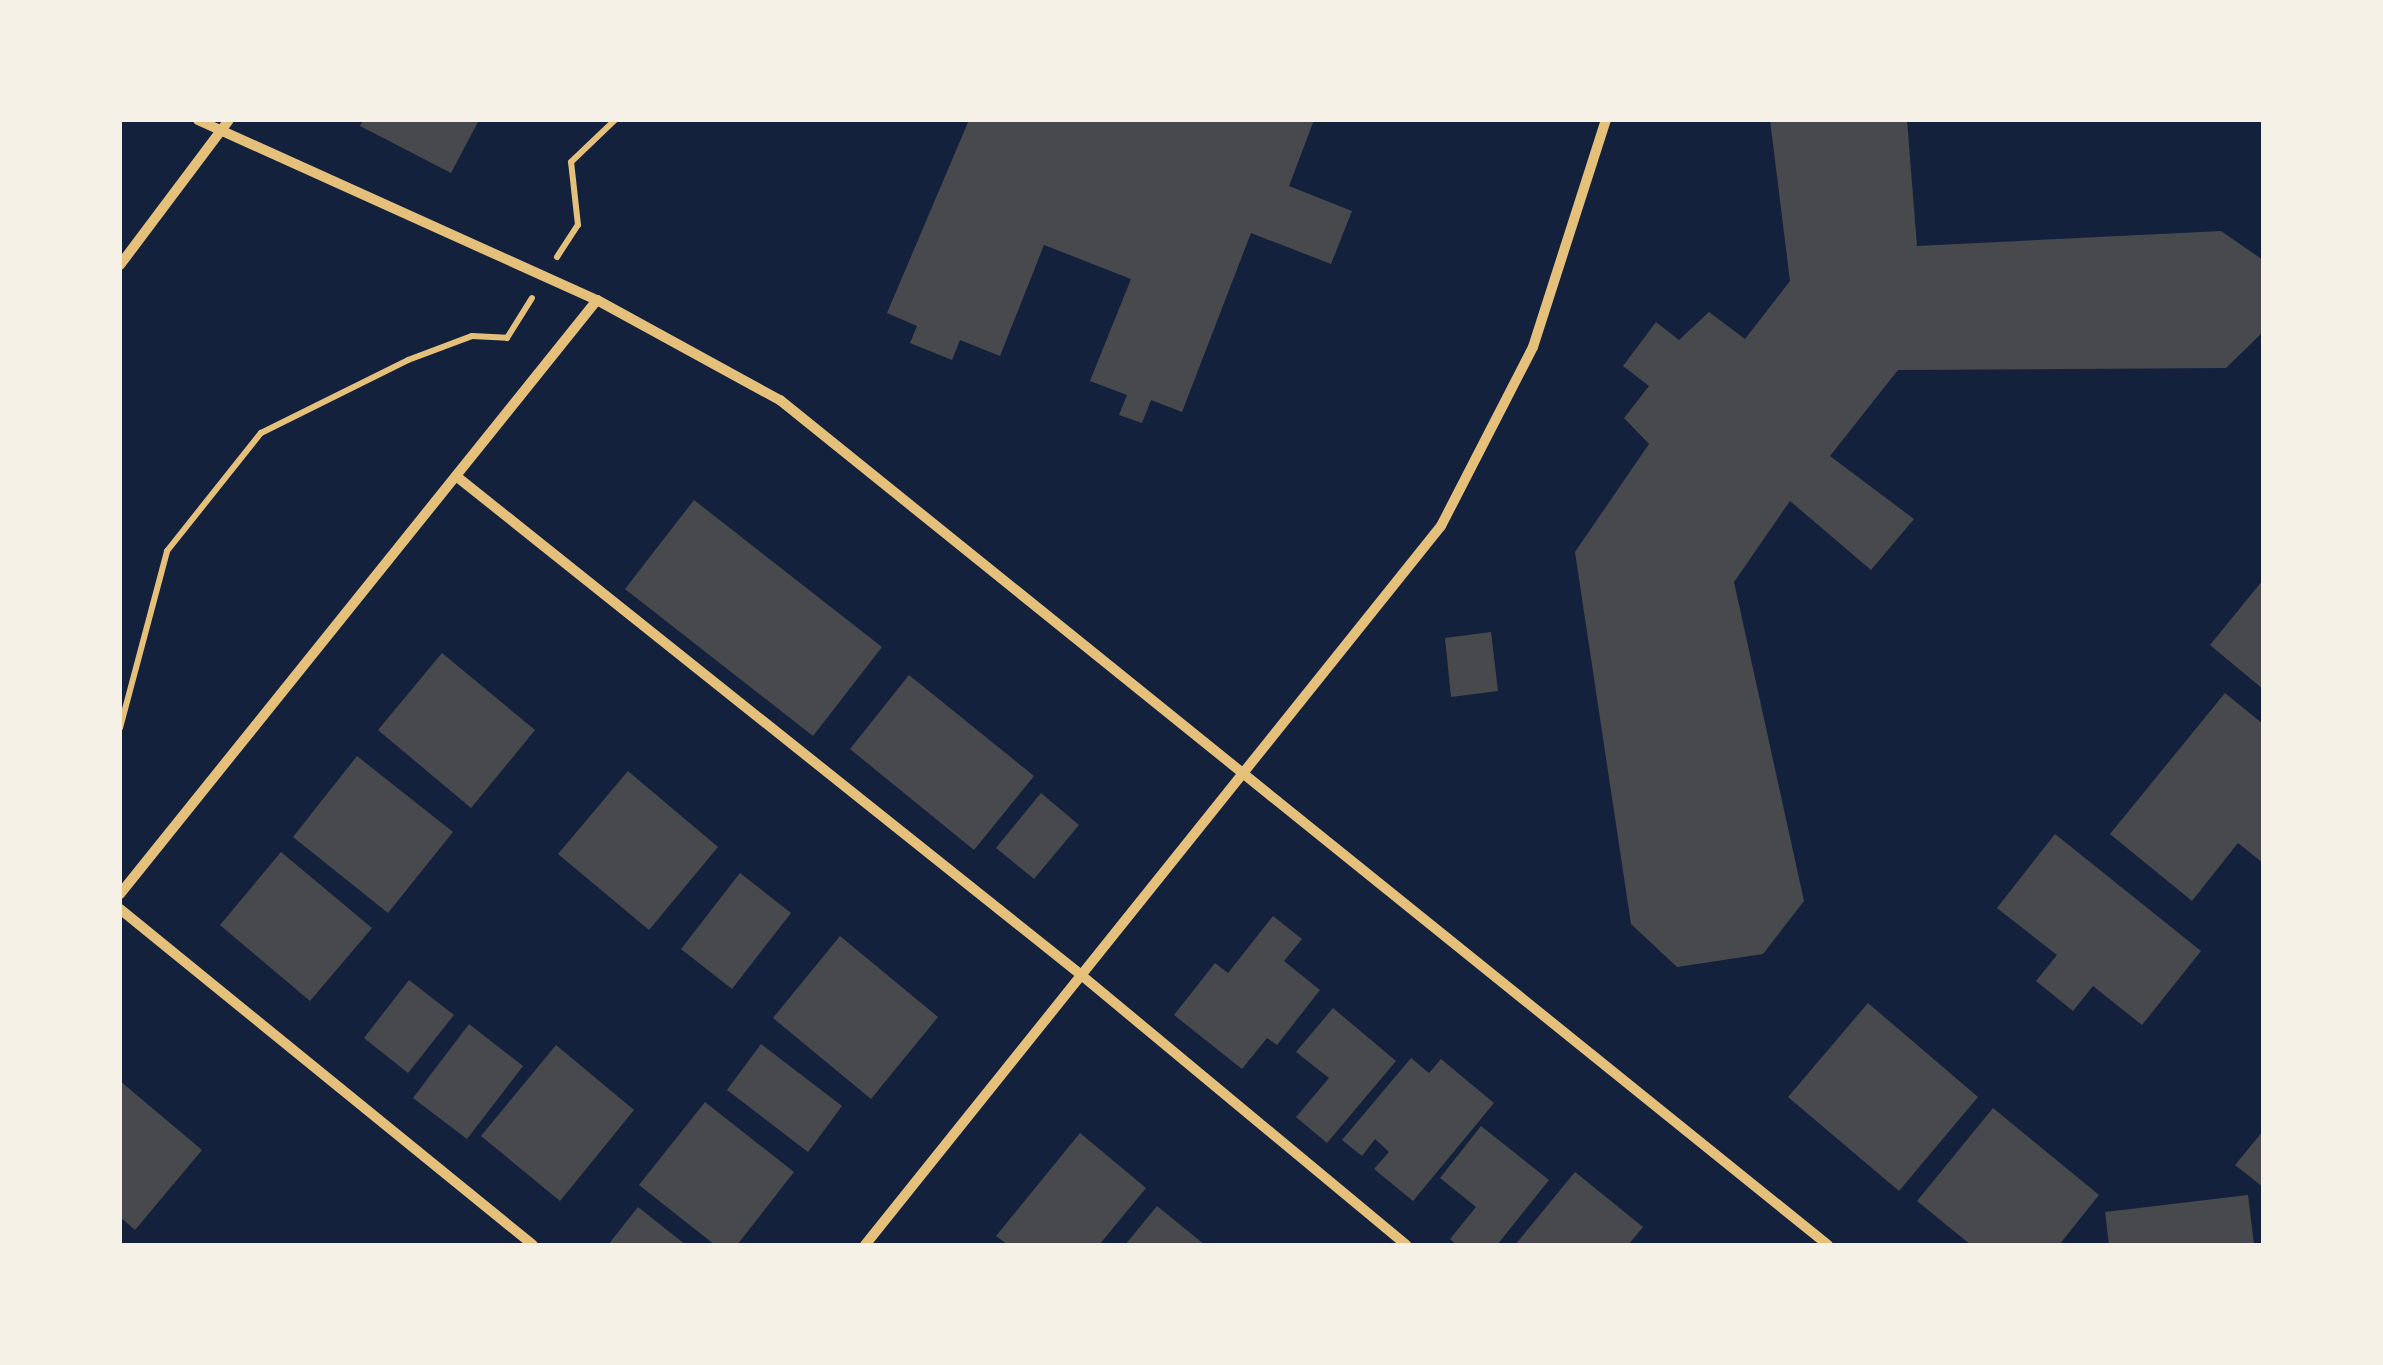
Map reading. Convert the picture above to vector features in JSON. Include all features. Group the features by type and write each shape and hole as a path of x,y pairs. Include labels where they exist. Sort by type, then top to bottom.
{"street":[{"path":"198,120 597,300 780,400 1242,768 1828,1245"},
{"path":"120,265 229,120"},
{"path":"865,1245 1242,768 1441,526 1533,347 1606,120"},
{"path":"120,894 597,300"},
{"path":"456,476 1080,974 1406,1245"},
{"path":"120,910 533,1245"}],"path":[{"path":"120,728 167,551 261,433 408,360 472,336 507,338 578,225 571,162 615,120"}],"building":[{"path":"363,120 479,120 451,173 360,126"},
{"path":"969,120 1314,120 1289,186 1352,211 1331,264 1251,233 1182,412 1151,400 1142,423 1119,415 1127,395 1090,381 1131,279 1044,245 1000,356 960,340 952,360 910,343 917,326 887,313"},
{"path":"1770,120 1907,120 1917,246 2221,231 2263,260 2263,332 2226,368 1898,370 1830,456 1914,519 1871,570 1790,501 1734,582 1804,901 1763,954 1677,967 1631,924 1575,552 1649,444 1624,418 1649,386 1623,366 1656,322 1679,340 1709,312 1745,339 1790,281"},
{"path":"694,500 882,647 813,736 625,589"},
{"path":"2263,580 2263,689 2210,645"},
{"path":"1491,632 1498,691 1451,697 1445,638"},
{"path":"442,653 535,730 471,808 378,730"},
{"path":"909,675 1034,776 974,850 850,749"},
{"path":"2225,693 2263,724 2263,863 2238,843 2192,901 2110,834"},
{"path":"357,756 453,832 388,913 293,837"},
{"path":"628,771 718,847 649,930 558,854"},
{"path":"1041,793 1079,825 1034,879 996,848"},
{"path":"2055,834 2201,951 2142,1025 2093,986 2073,1011 2036,981 2057,955 1997,908"},
{"path":"281,852 372,928 310,1001 220,925"},
{"path":"740,873 791,913 732,989 681,949"},
{"path":"1273,916 1302,939 1284,961 1320,990 1277,1045 1267,1038 1242,1069 1174,1015 1215,963 1228,973"},
{"path":"840,936 938,1017 871,1099 773,1018"},
{"path":"409,980 454,1015 408,1073 364,1038"},
{"path":"1868,1003 1978,1097 1899,1191 1788,1097"},
{"path":"1333,1008 1396,1061 1327,1143 1296,1117 1329,1078 1296,1052"},
{"path":"469,1024 523,1066 467,1139 413,1098"},
{"path":"761,1044 842,1106 808,1152 727,1090"},
{"path":"556,1045 634,1110 560,1201 481,1136"},
{"path":"1411,1058 1429,1073 1441,1059 1494,1103 1413,1201 1374,1169 1389,1152 1375,1139 1362,1156 1342,1140"},
{"path":"120,1081 202,1150 135,1230 120,1217"},
{"path":"705,1102 794,1172 737,1245 715,1245 639,1185"},
{"path":"1993,1108 2099,1195 2059,1245 1971,1245 1917,1201"},
{"path":"1481,1126 1549,1180 1497,1245 1457,1245 1450,1239 1476,1207 1440,1178"},
{"path":"2263,1131 2263,1187 2235,1165"},
{"path":"1080,1133 1146,1188 1099,1245 1008,1245 996,1236"},
{"path":"1575,1172 1643,1227 1628,1245 1515,1245"},
{"path":"2248,1195 2254,1245 2109,1245 2105,1212"},
{"path":"1157,1206 1205,1245 1125,1245"},
{"path":"638,1207 686,1245 608,1245"}]}
